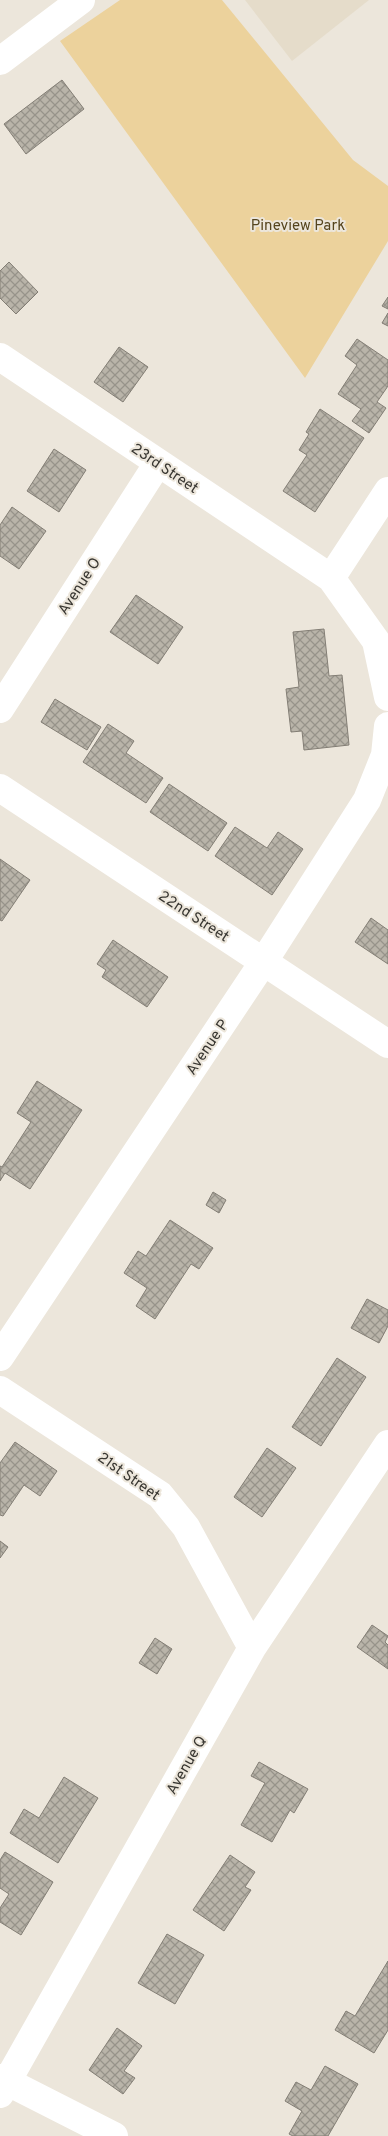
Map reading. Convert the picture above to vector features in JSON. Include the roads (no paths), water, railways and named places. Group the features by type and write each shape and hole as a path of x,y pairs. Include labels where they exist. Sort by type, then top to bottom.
{"street":[{"path":"0,61 81,0"},
{"name":"23rd Street","path":"0,357 331,578"},
{"name":"Avenue O","path":"0,709 158,463"},
{"path":"388,491 331,578 376,641 388,697"},
{"name":"Avenue P","path":"0,1357 264,961 367,800 385,755 388,726"},
{"name":"22nd Street","path":"0,788 388,1044"},
{"name":"21st Street","path":"0,1390 160,1495 186,1528 252,1648"},
{"name":"Avenue Q","path":"2,2085 252,1648 388,1444"},
{"path":"2,2085 114,2136"}],"park label":[{"name":"Pineview Park","path":"298,225"}]}
